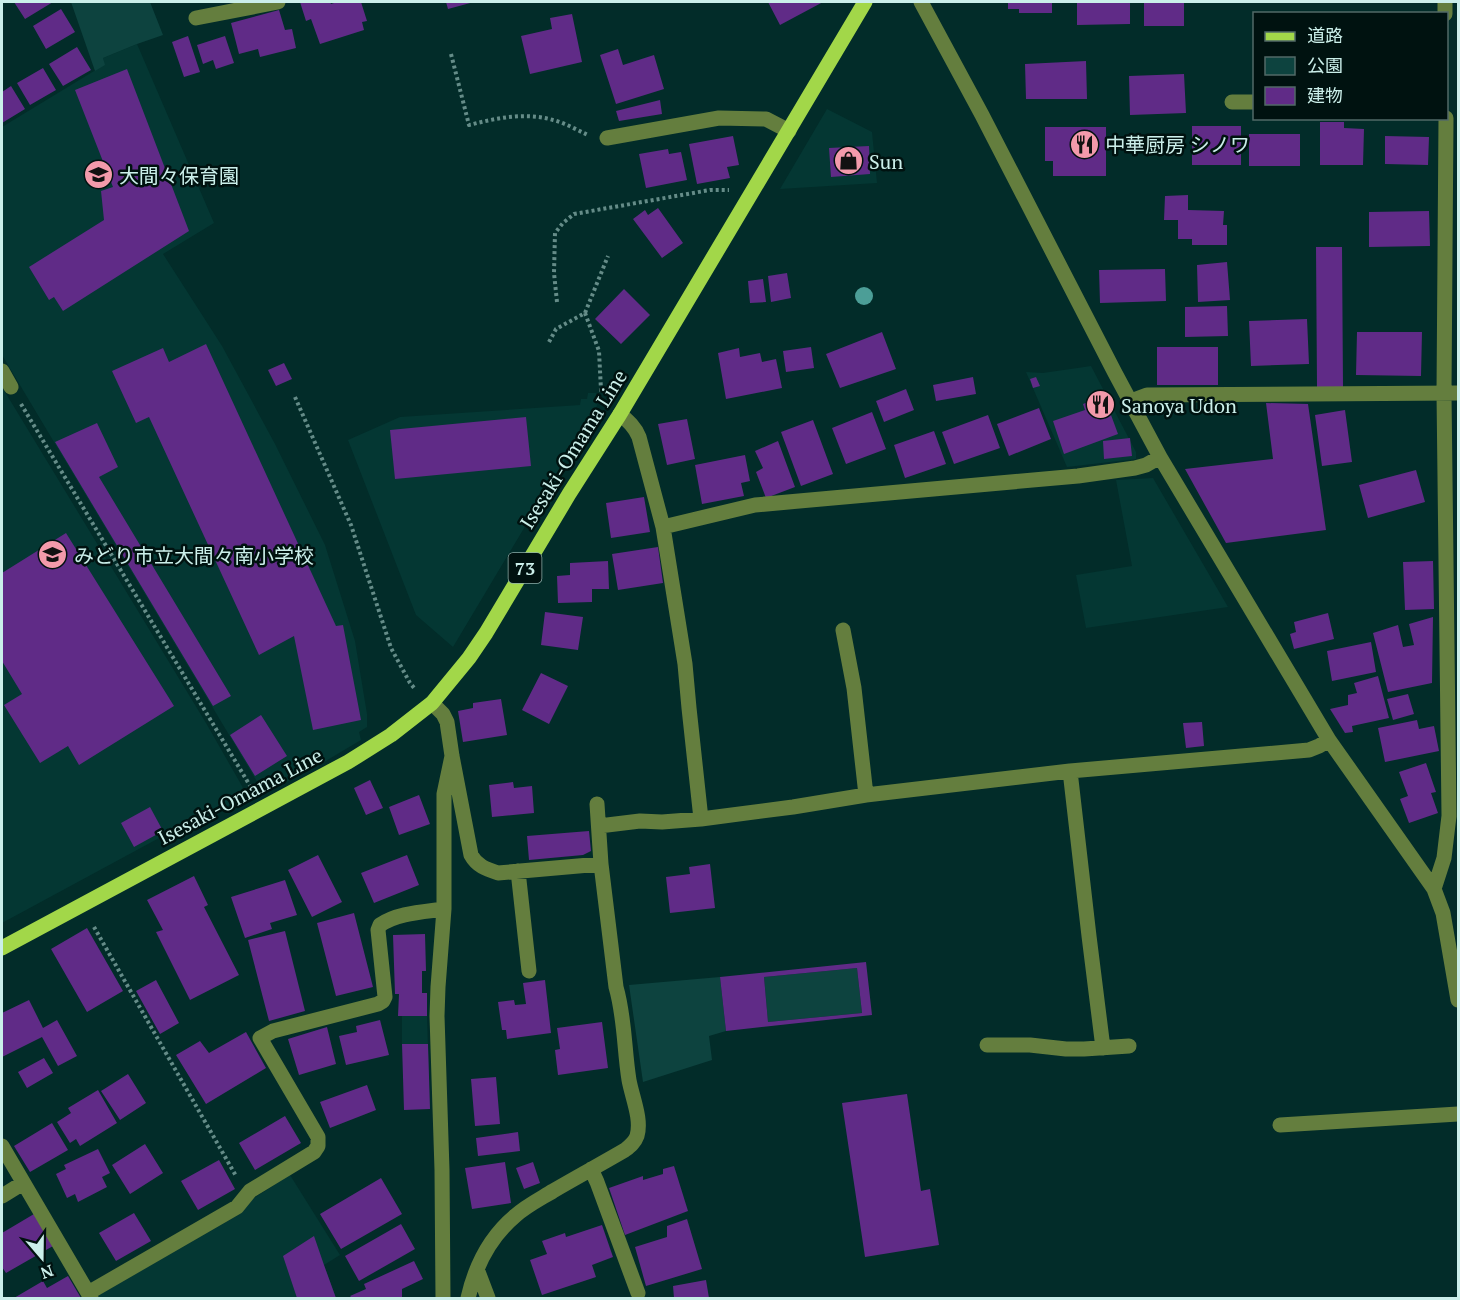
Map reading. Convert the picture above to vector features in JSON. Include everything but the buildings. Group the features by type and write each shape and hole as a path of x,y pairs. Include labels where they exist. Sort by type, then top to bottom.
{"main road":[{"name":"Isesaki-Omama Line","path":"2,948 341,766 391,735 432,703 469,658 486,633 568,494 620,414 865,2"}],"street":[{"path":"196,18 278,2"},
{"path":"921,2 1160,457 1329,740 1434,889 1443,913 1458,1000"},
{"path":"1232,102 1253,102"},
{"path":"608,138 719,118 766,119 789,131"},
{"path":"1434,889 1454,816 1452,168 1446,120"},
{"path":"2,371 11,387"},
{"path":"1131,401 1147,395 1451,393"},
{"path":"620,414 632,424 639,437 663,527 686,664 688,708 700,819"},
{"path":"663,527 755,505 1078,476 1135,468 1160,457"},
{"path":"843,630 854,688 866,795"},
{"path":"432,703 443,714 447,722 471,855 474,861 483,868 498,873 601,864"},
{"path":"599,826 640,821 700,819 866,795 1071,771 1309,750 1329,740"},
{"path":"442,1299 442,1170 437,1016 444,909 444,794 452,756"},
{"path":"1071,771 1103,1048"},
{"path":"468,1299 477,1269 493,1240 515,1215 625,1150 637,1138 638,1119 629,1079 622,1007 616,987 601,864 597,804"},
{"path":"518,871 529,971"},
{"path":"2,1146 89,1296 237,1207 250,1191 314,1152 318,1146 318,1137 261,1038 273,1031 383,1001 386,997 378,930 380,925 386,920 414,913 444,909"},
{"path":"987,1045 1030,1045 1066,1049 1129,1046"},
{"path":"1280,1125 1458,1114"},
{"path":"591,1169 638,1293"},
{"path":"2,1196 23,1183"},
{"path":"477,1269 488,1299"}],"path":[{"path":"451,54 469,125 498,118 531,115 555,120 588,134 608,138"},
{"path":"556,302 555,233 574,214 710,190 733,190 748,200"},
{"path":"549,342 556,329 585,313 608,256"},
{"path":"585,313 599,351 600,390 603,394"},
{"path":"11,387 255,795"},
{"path":"295,396 351,525 391,648 410,683 432,703"},
{"path":"94,927 245,1196"}],"shaded area":[{"path":"137,44 214,223 163,254 222,346 275,444 325,545 355,641 367,714 367,727 359,732 361,740 267,792 262,790 2,355 2,127 104,65 103,58"},
{"path":"827,109 872,132 877,183 780,189"},
{"path":"1091,366 1136,452 1136,459 1067,467 1026,372 1043,373"},
{"name":"みどり市立大間々南小学校","path":"2,387 206,723 246,796 168,838 161,837 2,923"},
{"path":"588,393 596,393 597,406 453,647 416,615 348,440 400,417 580,405 581,399 587,399"},
{"path":"1153,478 1228,607 1086,628 1076,575 1132,566 1116,480"},
{"path":"402,1016 427,1016 430,1109 402,1044"},
{"path":"290,1175 340,1255 324,1265 336,1298 98,1298 97,1296 240,1214 251,1200"}],"green space":[{"path":"71,2 150,2 163,35 103,58 105,65 95,71"},
{"path":"857,968 862,1013 768,1022 764,977"},
{"path":"720,977 726,1031 709,1036 712,1060 643,1082 629,985"}],"place":[{"name":"中華厨房 シノワ","path":"1084,144"},
{"name":"Sun","path":"848,161"},
{"name":"大間々保育園","path":"98,175"},
{"name":"Sanoya Udon","path":"1100,405"},
{"name":"みどり市立大間々南小学校","path":"53,555"}]}
